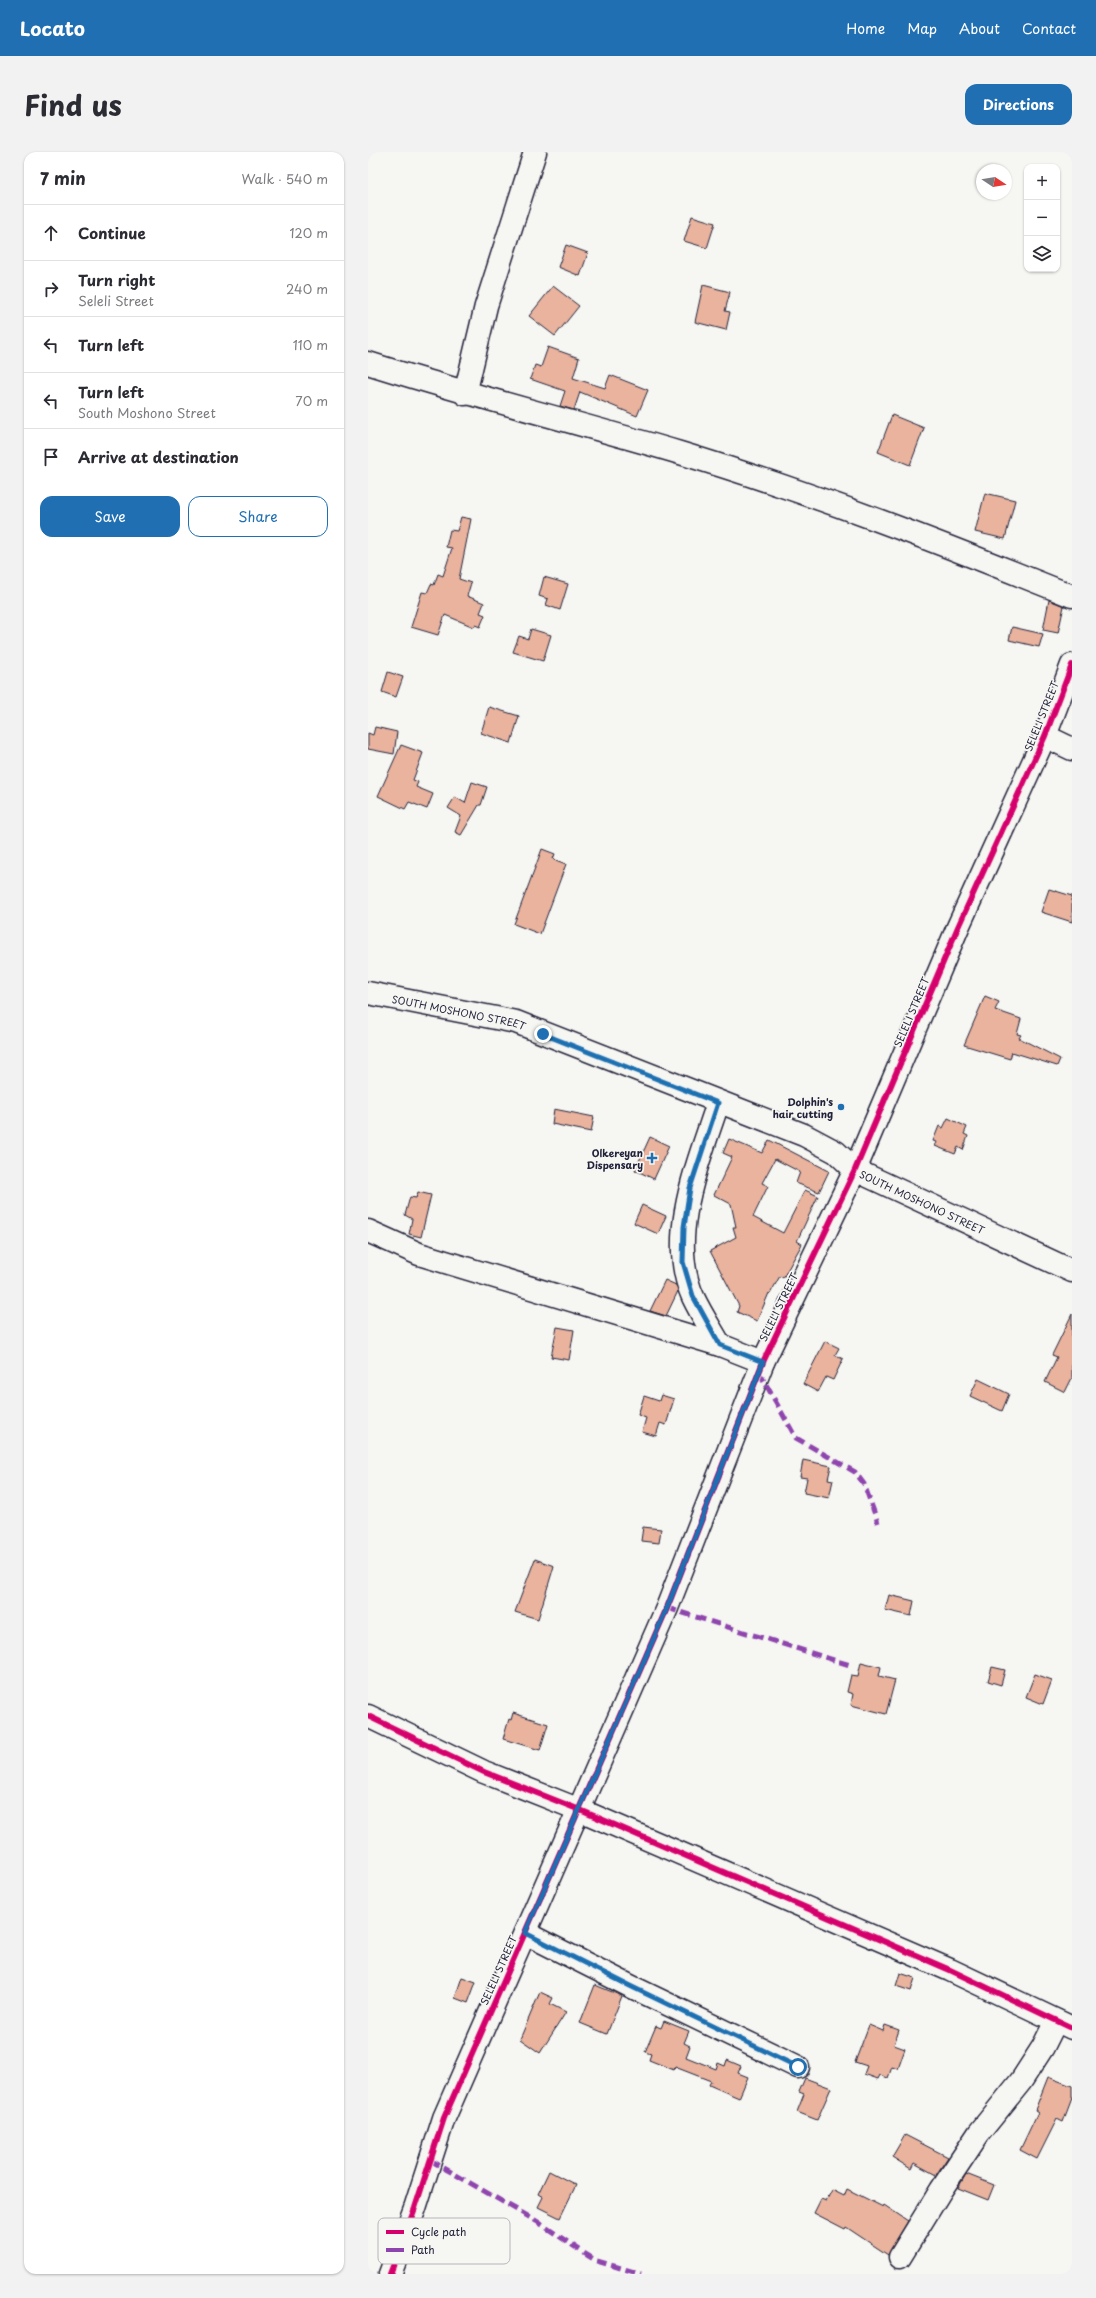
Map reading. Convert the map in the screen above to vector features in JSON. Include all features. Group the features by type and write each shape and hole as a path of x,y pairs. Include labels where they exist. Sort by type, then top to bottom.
{"street":[{"path":"466,394 486,306 535,152"},
{"path":"368,363 466,394 680,453 871,516 1072,596"},
{"name":"SELELI STREET","path":"411,2218 444,2118 580,1810 667,1608 763,1362 855,1170 958,927 1045,736 1072,665"},
{"path":"1045,736 1072,749"},
{"name":"SOUTH MOSHONO STREET","path":"368,993 516,1022 822,1143 855,1170 1072,1271"},
{"path":"718,1103 690,1188 684,1227 683,1262 693,1296 720,1345"},
{"path":"368,1231 419,1254 720,1345 763,1362"},
{"path":"368,1716 484,1772 580,1810 950,1970 1064,2024 1043,2047 1021,2081 979,2133 940,2190 900,2257"},
{"path":"525,1933 630,1986 798,2067"},
{"name":"SELELI STREET","path":"390,2274 394,2264"}],"building":[{"path":"692,216 715,223 707,248 684,241"},
{"path":"566,245 588,253 580,276 558,267"},
{"path":"703,285 730,292 725,311 730,312 726,330 695,322"},
{"path":"553,286 579,306 555,336 529,316"},
{"path":"548,347 579,358 573,378 605,388 610,375 648,390 637,416 580,392 574,410 560,406 565,391 530,379 535,365 541,367"},
{"path":"892,415 924,428 910,465 878,452"},
{"path":"985,493 1015,500 1005,539 975,532"},
{"path":"461,517 471,519 459,579 471,583 467,596 484,603 480,613 485,615 480,627 475,625 474,627 445,615 438,635 411,627 422,592 427,593 431,584 434,585 438,574 443,576 452,548 446,547 450,530 457,531"},
{"path":"544,577 568,584 560,610 546,605 548,599 539,596"},
{"path":"1049,600 1064,606 1058,633 1043,630"},
{"path":"1012,627 1043,634 1039,647 1009,640"},
{"path":"531,629 551,635 543,661 513,652 519,636 528,639"},
{"path":"388,672 403,677 396,697 382,692"},
{"path":"489,707 519,716 511,743 481,733"},
{"path":"375,727 397,732 394,754 368,749 368,733 373,735"},
{"path":"401,745 423,753 413,780 418,782 416,787 433,794 427,809 409,802 405,809 378,796"},
{"path":"472,782 487,787 481,805 479,805 461,835 455,832 461,816 448,808 455,797 465,803"},
{"path":"542,849 555,854 553,859 566,864 540,934 514,924"},
{"path":"1049,889 1072,896 1072,922 1041,912"},
{"path":"985,996 999,1002 995,1010 1021,1019 1017,1034 1021,1035 1019,1038 1060,1059 1057,1066 1012,1052 1010,1059 964,1045"},
{"path":"554,1109 594,1117 591,1132 552,1124"},
{"path":"948,1118 967,1127 964,1134 968,1136 963,1150 958,1147 955,1154 935,1146 937,1142 933,1141 939,1126 943,1128"},
{"name":"Olkereyan Dispensary","path":"650,1137 669,1146 654,1179 635,1170"},
{"path":"729,1139 762,1153 769,1140 829,1171 819,1192 796,1183 800,1172 775,1159 762,1183 768,1186 753,1217 783,1233 805,1190 818,1196 797,1241 802,1244 783,1278 780,1276 770,1294 769,1293 757,1321 737,1312 739,1306 710,1251 736,1237 733,1227 736,1227 731,1204 714,1195 732,1157 723,1153"},
{"path":"418,1192 431,1195 421,1237 409,1234 412,1219 405,1215 410,1197 416,1198"},
{"path":"642,1205 666,1216 658,1234 634,1223"},
{"path":"665,1280 676,1285 678,1291 666,1316 650,1311"},
{"path":"1072,1314 1072,1378 1065,1392 1045,1382 1057,1357 1052,1355"},
{"path":"557,1327 574,1330 569,1360 551,1357"},
{"path":"825,1341 839,1348 835,1355 843,1359 833,1380 826,1377 818,1392 803,1384"},
{"path":"978,1379 1009,1394 1002,1411 970,1396"},
{"path":"661,1395 674,1399 666,1425 660,1423 656,1436 642,1432 646,1418 638,1415 644,1396 659,1401"},
{"path":"803,1460 831,1466 828,1479 833,1480 829,1498 804,1493 807,1478 800,1477"},
{"path":"643,1527 661,1529 659,1543 641,1541"},
{"path":"535,1559 554,1566 538,1619 515,1612"},
{"path":"889,1595 914,1601 911,1616 885,1610"},
{"path":"861,1662 881,1667 879,1676 895,1680 886,1714 851,1705 853,1694 847,1692 851,1675 858,1676"},
{"path":"992,1667 1005,1670 1001,1685 988,1681"},
{"path":"1035,1674 1052,1680 1043,1704 1026,1697"},
{"path":"513,1713 548,1724 540,1750 503,1739 509,1719 511,1720"},
{"path":"900,1973 915,1978 911,1991 896,1986"},
{"path":"462,1977 476,1982 468,2003 455,1998"},
{"path":"595,1985 622,1996 607,2034 580,2023"},
{"path":"540,1992 553,1998 550,2004 566,2012 540,2053 520,2039"},
{"path":"664,2021 689,2031 684,2043 690,2046 686,2057 716,2069 718,2063 725,2066 727,2060 741,2066 738,2073 748,2077 739,2098 709,2085 711,2081 675,2067 674,2070 649,2060 651,2054 645,2052 656,2026 661,2028"},
{"path":"869,2025 883,2031 885,2025 899,2030 894,2045 905,2049 898,2069 892,2067 888,2078 880,2075 878,2079 864,2074 867,2066 855,2062"},
{"path":"1048,2077 1072,2086 1072,2098 1063,2122 1057,2119 1037,2159 1020,2150 1038,2112 1035,2110"},
{"path":"805,2078 831,2088 817,2120 797,2112 804,2094 799,2092"},
{"path":"905,2135 948,2157 936,2175 914,2163 911,2169 892,2157"},
{"path":"549,2171 576,2185 560,2218 538,2207 543,2197 538,2194"},
{"path":"966,2174 994,2185 988,2200 958,2188"},
{"path":"847,2189 883,2207 884,2205 908,2221 888,2255 846,2227 845,2229 814,2213 821,2199 826,2201 832,2190 844,2196"}],"marked path":[{"path":"759,1372 796,1438 855,1472 864,1484 878,1523"},
{"path":"667,1608 850,1665"},
{"path":"430,2160 538,2222 597,2261 641,2274"}],"cycle path":[{"path":"411,2218 444,2118 667,1608 763,1362 855,1170 958,927 1045,736 1072,665"},
{"path":"368,1716 484,1772 580,1810 950,1970 1072,2028"},
{"path":"390,2274 394,2264"}],"place":[{"name":"Dolphin's hair cutting","path":"841,1107"},
{"name":"Olkereyan Dispensary","path":"652,1158"}],"route":[{"path":"543,1034 718,1103 690,1188 684,1227 683,1262 693,1296 720,1345 763,1362 667,1608 525,1933 630,1986 798,2067"}]}
